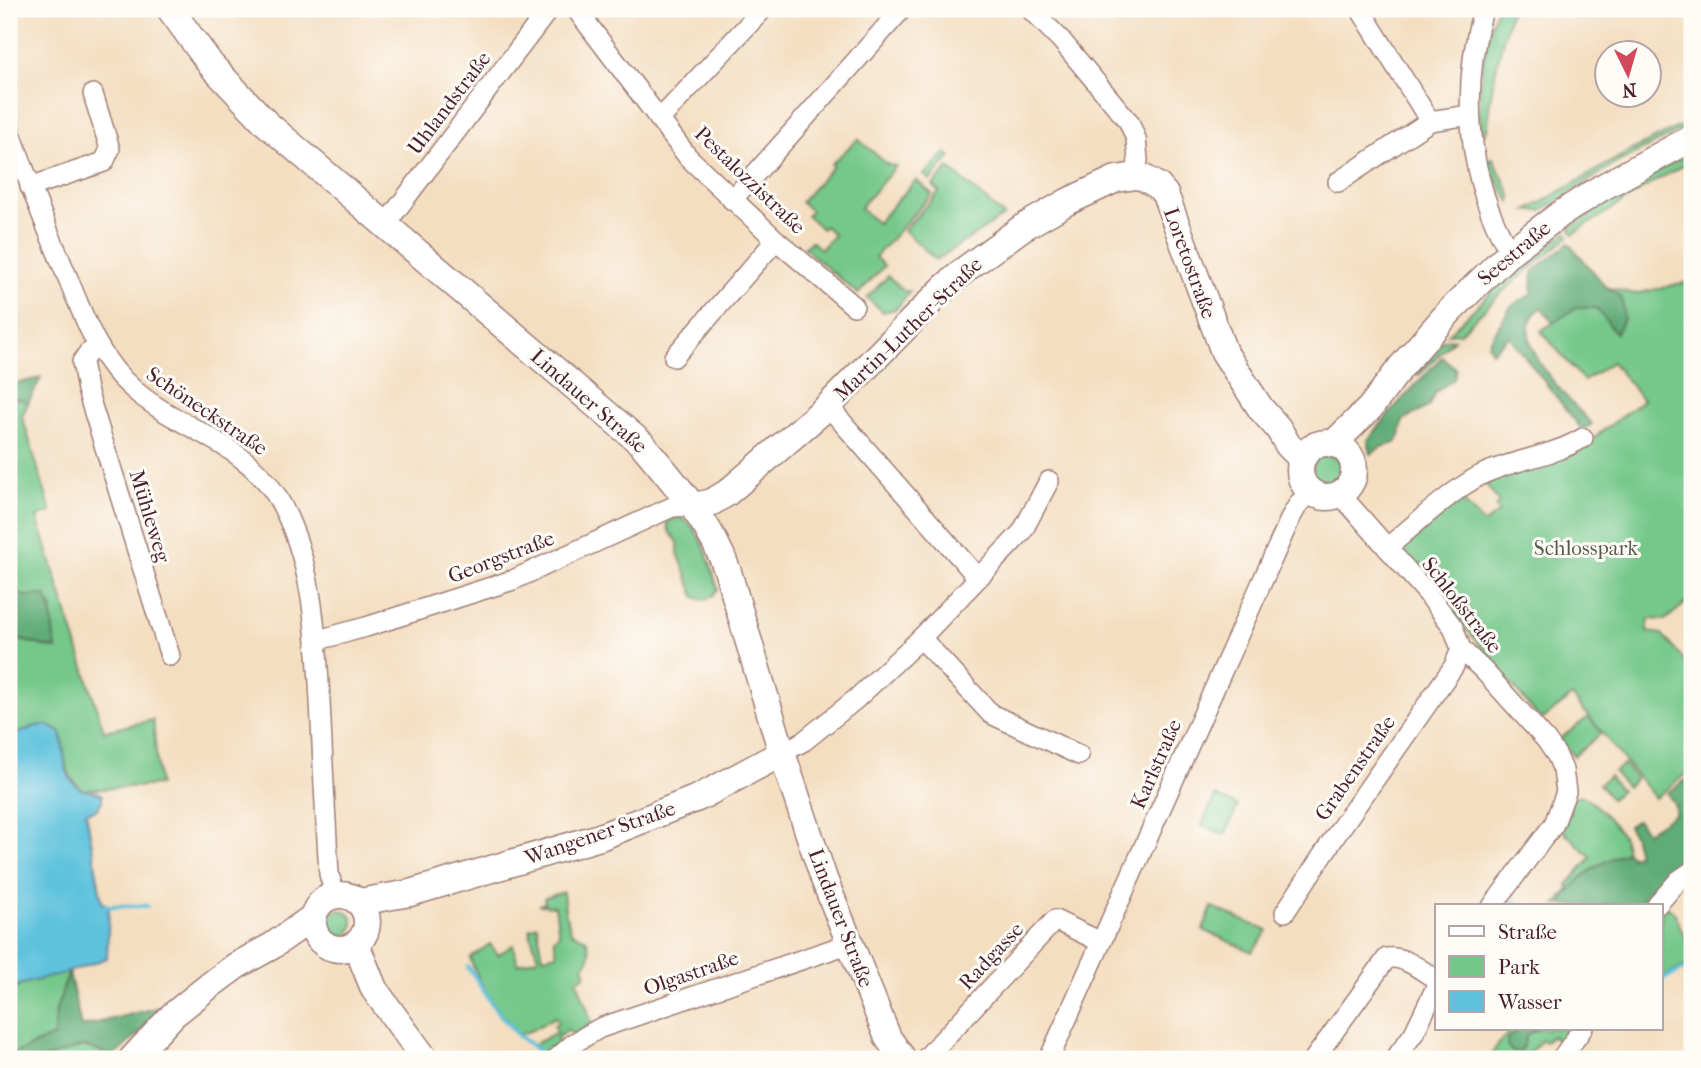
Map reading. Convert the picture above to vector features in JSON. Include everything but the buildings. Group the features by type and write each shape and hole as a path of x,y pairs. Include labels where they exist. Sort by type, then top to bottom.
{"main road":[{"name":"Lindauer Straße","path":"170,9 211,65 251,108 312,164 642,444 695,506 726,565 782,753 848,944 888,1038 903,1059"},
{"name":"Seestraße","path":"1340,494 1352,480 1324,453 1364,435 1370,408 1401,367 1449,312 1510,252 1559,215 1601,188 1692,138"},
{"name":"Martin-Luther-Straße","path":"695,506 712,502 727,493 828,406 945,287 999,244 1067,202 1116,179 1136,176"},
{"name":"Loretostraße","path":"1136,176 1150,180 1165,194 1224,352 1237,376 1288,445 1324,453"},
{"path":"1324,453 1301,478 1312,493 1326,497 1340,494"},
{"name":"Wangener Straße","path":"272,946 313,917 320,903 345,926 410,893 553,852 639,823 700,797 782,753"},
{"path":"132,1059 173,1015 236,966 272,946 295,942 345,926 353,974 374,989 425,1059"}],"street":[{"name":"Uhlandstraße","path":"384,225 549,9"},
{"name":"Pestalozzistraße","path":"576,9 688,157 776,240 854,306"},
{"path":"660,119 763,9"},
{"path":"732,200 902,9"},
{"path":"1030,9 1061,40 1111,100 1134,133 1138,160 1136,176"},
{"path":"1360,9 1430,121"},
{"path":"1483,9 1473,64 1470,115 1473,150 1485,199 1496,228 1510,252"},
{"path":"30,187 104,162 110,149 93,94"},
{"path":"1338,182 1430,121 1470,115"},
{"name":"Schöneckstraße","path":"9,128 30,187 97,348 118,374 150,402 245,460 271,487 290,523 299,550 318,640 329,874 345,926"},
{"path":"674,357 776,240"},
{"name":"Mühleweg","path":"97,348 88,353 82,362 87,390 170,656"},
{"path":"87,390 118,374"},
{"path":"828,406 978,578"},
{"path":"1387,548 1481,476 1522,460 1566,448 1583,438"},
{"path":"782,753 804,741 856,699 921,638 1022,532 1049,481"},
{"name":"Karlstraße","path":"1049,1059 1291,517 1299,503 1312,493"},
{"name":"Schloßstraße","path":"1340,494 1427,593 1453,627 1461,649 1546,740 1557,756 1566,782 1563,802 1554,824 1494,904"},
{"name":"Georgstraße","path":"318,640 513,580 672,507 695,506"},
{"path":"921,638 991,714 1079,755"},
{"name":"Grabenstraße","path":"1285,912 1454,666 1461,649"},
{"path":"1658,904 1679,880 1692,871"},
{"name":"Radgasse","path":"925,1059 1055,920 1101,942"},
{"name":"Olgastraße","path":"556,1059 574,1043 600,1028 848,944"},
{"path":"1314,1059 1387,958 1397,957 1404,960 1435,981"},
{"path":"1395,1059 1414,1033 1435,986"},
{"path":"1561,1059 1582,1030"}],"green space":[{"path":"1496,9 1511,9 1484,134 1481,132 1480,84 1484,55"},
{"path":"1692,120 1692,125 1618,162 1542,211 1527,211 1628,152"},
{"path":"858,139 888,165 896,166 860,208 877,223 916,180 932,194 875,257 884,266 858,294 804,248 811,241 821,249 834,235 825,226 822,229 807,216 811,211 801,202 833,166 831,164"},
{"path":"1692,152 1692,161 1657,180 1573,234 1570,228 1618,195"},
{"path":"946,153 951,157 930,180 924,175"},
{"path":"1493,158 1511,195 1511,203 1493,175 1488,160"},
{"path":"949,168 1004,216 936,260 904,230 939,192 933,185"},
{"path":"1566,232 1569,236 1502,292 1460,333 1448,334 1500,284"},
{"path":"1569,243 1606,287 1622,298 1624,318 1616,333 1596,308 1576,308 1553,323 1542,308 1531,320 1529,334 1543,368 1592,424 1582,430 1509,336 1492,352 1488,344 1511,306 1532,294 1533,272"},
{"path":"888,276 904,291 910,291 896,309 883,312 867,298"},
{"name":"Schlosspark","path":"1692,281 1692,598 1665,620 1649,619 1647,632 1662,634 1692,669 1692,769 1655,798 1572,696 1543,719 1537,716 1434,588 1395,548 1459,497 1484,524 1499,512 1495,507 1499,502 1485,483 1573,454 1643,400 1612,362 1584,381 1541,331 1606,287 1635,294"},
{"path":"1454,339 1419,375 1417,374 1443,340"},
{"path":"1442,357 1456,369 1454,379 1436,392 1428,407 1403,420 1396,443 1381,447 1371,454 1368,440"},
{"path":"41,378 28,403 19,398 9,399 9,385"},
{"path":"19,398 28,403 22,416 51,512 37,517 104,731 153,720 159,785 83,790 68,771 61,733 42,726 9,737 9,637 56,649 52,638 52,606 23,596 12,588 10,574 16,546 9,541 9,399"},
{"path":"1328,455 1339,460 1344,471 1339,482 1328,487 1317,482 1312,471 1317,460"},
{"path":"678,517 687,521 700,537 718,589 712,597 703,600 695,597 678,553 678,542 669,531 667,522"},
{"path":"9,541 16,546 10,574 12,588 23,596 45,595 51,609 57,649 9,637"},
{"path":"1588,717 1602,733 1574,756 1560,739"},
{"path":"1624,764 1636,779 1626,787 1614,772"},
{"path":"1609,776 1621,791 1611,799 1599,784"},
{"path":"1692,776 1692,864 1656,898 1650,894 1643,898 1641,904 1561,904 1575,884 1594,868 1627,852 1632,857 1638,854 1628,826 1637,820 1647,832 1675,814 1675,806 1667,793"},
{"path":"1578,795 1589,800 1608,818 1622,836 1627,852 1588,872 1561,904 1557,904 1570,888 1567,885 1591,857 1563,831 1569,806"},
{"path":"1215,796 1238,806 1225,835 1202,825"},
{"path":"563,892 571,932 586,939 589,950 588,960 583,966 586,975 577,980 592,1023 574,1035 568,1030 557,1038 559,1045 549,1048 552,1059 549,1059 533,1045 557,1032 554,1025 558,1022 555,1017 518,1035 490,999 470,958 490,944 498,955 513,945 518,964 538,958 529,929 537,925 543,957 557,954 554,938 559,935 555,906 538,905 545,903 544,898"},
{"path":"1666,905 1675,913 1692,956 1692,963 1662,978 1662,908"},
{"path":"1212,907 1268,931 1252,952 1203,930"},
{"path":"340,910 349,914 353,923 349,932 340,936 331,932 327,923 331,914"},
{"path":"69,972 56,1010 54,1036 9,1056 9,986 16,989 34,979"},
{"path":"69,972 81,1027 171,1004 114,1056 83,1046 42,1059 9,1059 9,1056 54,1036 56,1010"},
{"path":"1510,1030 1570,1030 1562,1045 1552,1036 1545,1042 1542,1040 1523,1059 1490,1059 1490,1055"},
{"path":"1536,1030 1526,1035 1520,1052 1511,1051 1507,1045 1507,1039 1517,1031"},
{"path":"83,1046 114,1056 111,1059 42,1059"}],"water":[{"path":"47,725 61,733 70,779 84,790 102,795 102,801 96,810 86,812 102,902 109,906 107,958 69,972 18,985 16,989 9,986 9,737 36,726"}],"waterway":[{"path":"1482,904 1489,895"},
{"path":"1513,901 1518,904"},
{"path":"105,906 147,906"},
{"path":"1662,980 1692,965"},
{"path":"468,967 495,1008 518,1035 549,1059"}]}
